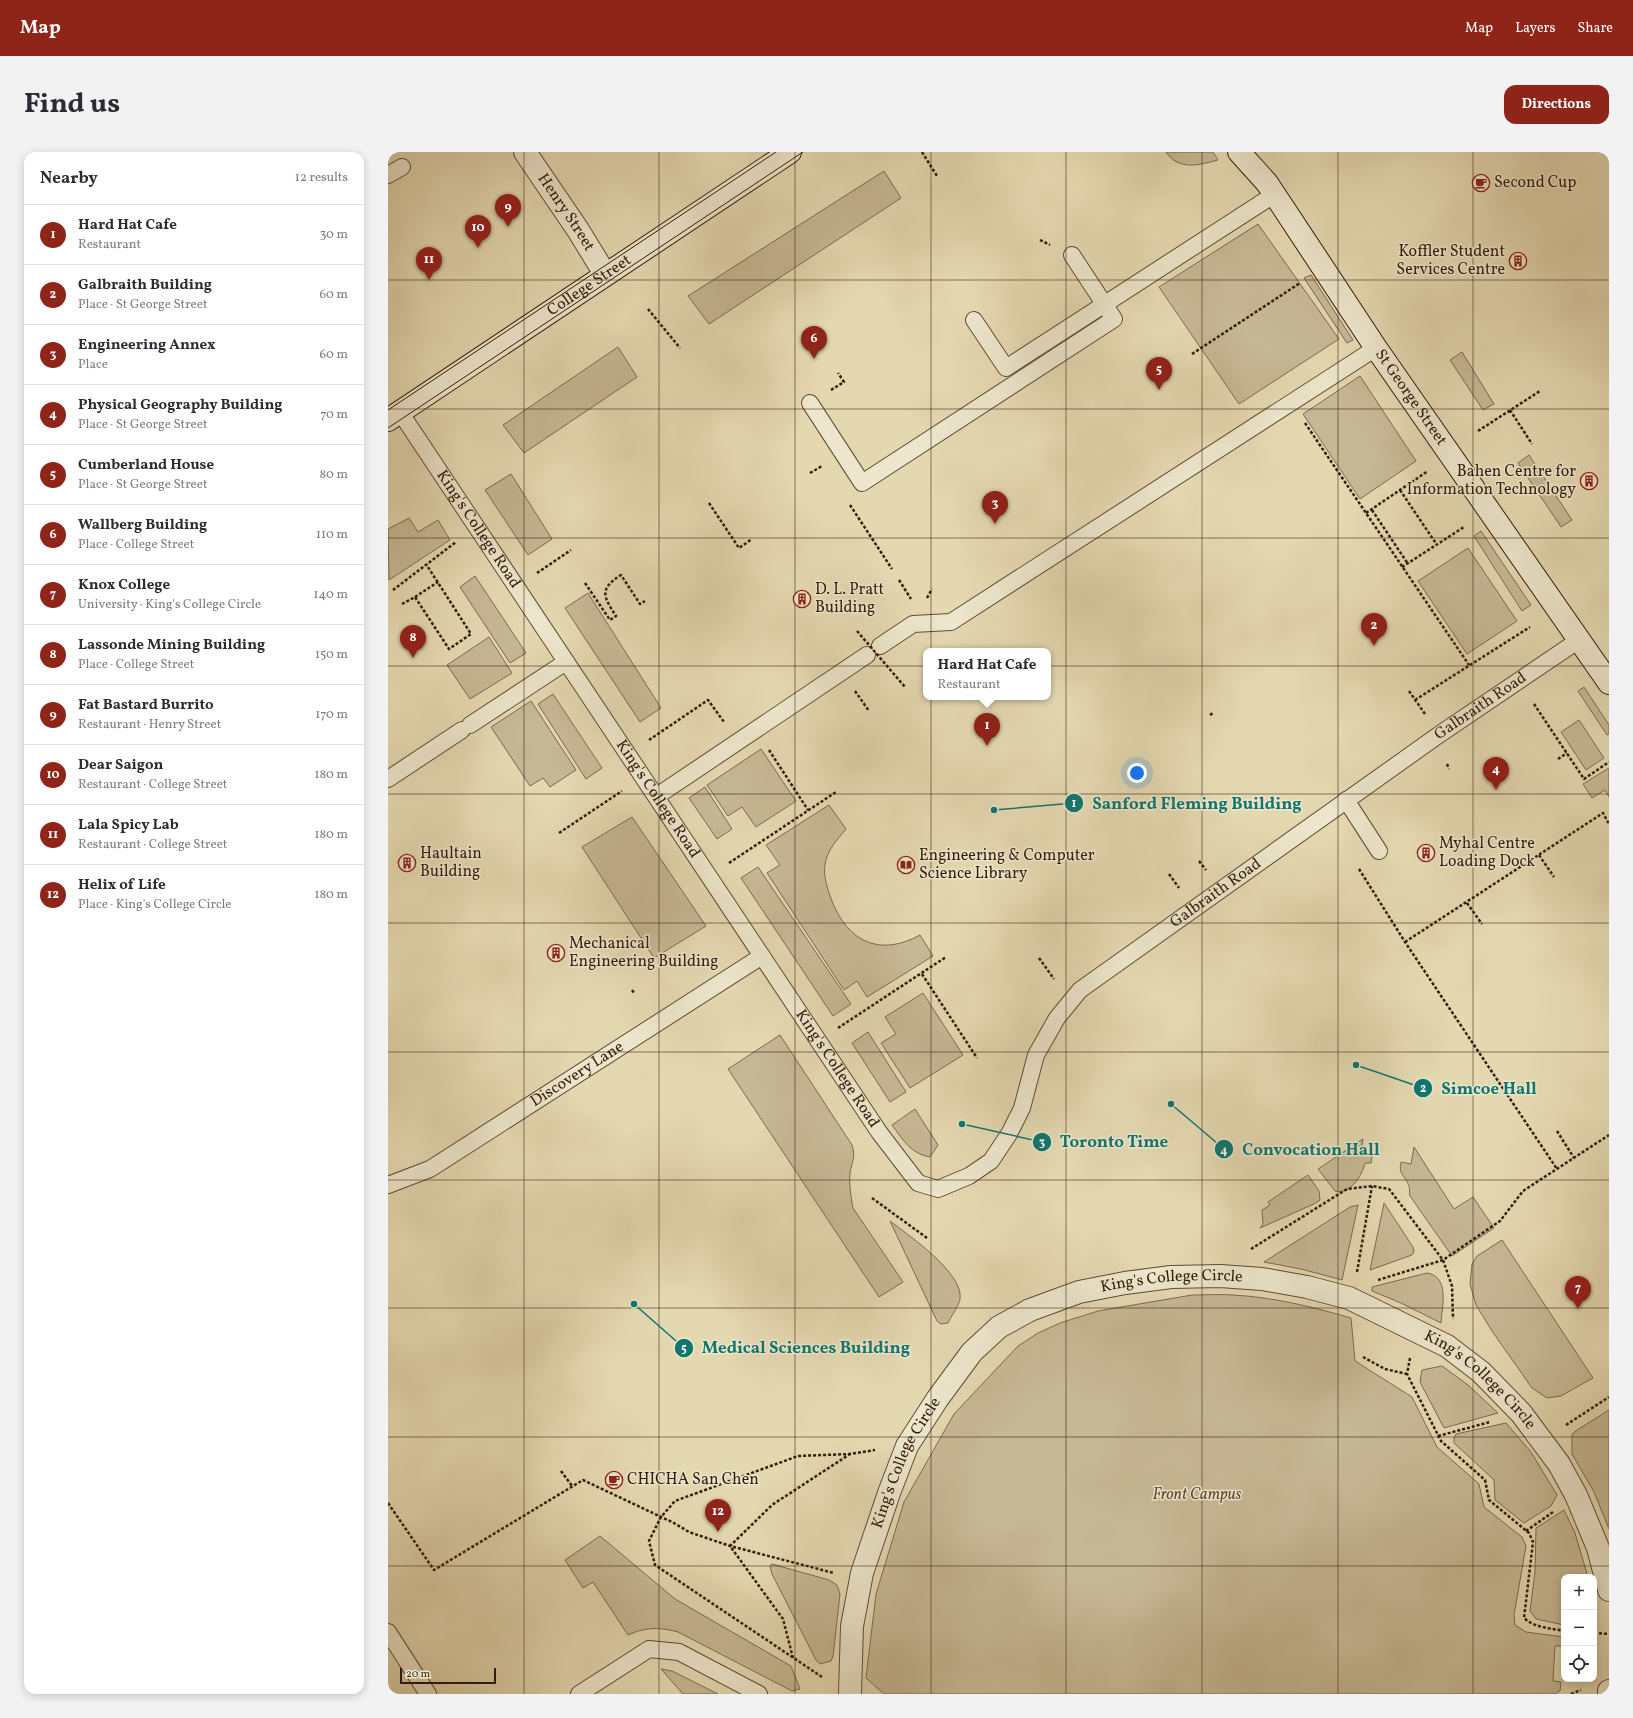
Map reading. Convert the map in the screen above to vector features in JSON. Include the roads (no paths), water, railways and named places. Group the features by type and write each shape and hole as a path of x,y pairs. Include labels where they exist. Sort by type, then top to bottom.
{"street":[{"name":"Henry Street","path":"525,152 578,230 605,274"},
{"name":"College Street","path":"394,416 790,152"},
{"name":"St George Street","path":"1239,152 1275,194 1376,348 1609,683"},
{"name":"King's College Circle","path":"850,1694 852,1626 861,1580 889,1493 907,1446 938,1398 972,1352 999,1327 1030,1310 1079,1292 1125,1283 1171,1277 1220,1276 1262,1279 1307,1287 1352,1291 1416,1330 1447,1346 1481,1372 1521,1413 1559,1464 1576,1495 1598,1548 1609,1590"}],"lane":[{"path":"974,320 1006,368 1275,194"},
{"path":"810,403 862,483 1114,319 1072,255"},
{"path":"880,646 913,624 951,622 1376,348"},
{"name":"King's College Road","path":"394,416 566,662 657,796 879,1132 918,1184"},
{"name":"Galbraith Road","path":"918,1184 938,1189 969,1176 991,1161 1009,1134 1022,1108 1036,1055 1056,1018 1080,990 1457,722 1579,640"},
{"path":"657,796 867,655"},
{"path":"388,780 566,662"},
{"path":"1346,800 1379,851"},
{"name":"Discovery Lane","path":"388,1185 430,1169 762,956"},
{"path":"388,1632 428,1694"},
{"path":"579,1694 649,1650 679,1652 759,1694"}],"tram line":[{"path":"388,410 776,152"},
{"path":"388,428 803,152"}],"place":[{"name":"Second Cup","path":"1481,183"},
{"name":"Fat Bastard Burrito","path":"508,227"},
{"name":"Dear Saigon","path":"478,248"},
{"name":"Koffler Student Services Centre","path":"1518,261"},
{"name":"Lala Spicy Lab","path":"429,280"},
{"name":"Wallberg Building","path":"814,359"},
{"name":"Cumberland House","path":"1159,390"},
{"name":"Bahen Centre for Information Technology","path":"1589,481"},
{"name":"Engineering Annex","path":"995,524"},
{"name":"D. L. Pratt Building","path":"802,599"},
{"name":"Galbraith Building","path":"1374,646"},
{"name":"Lassonde Mining Building","path":"413,658"},
{"name":"Hard Hat Cafe","path":"987,746"},
{"name":"Physical Geography Building","path":"1496,790"},
{"name":"Sanford Fleming Building","path":"994,810"},
{"name":"Myhal Centre Loading Dock","path":"1426,853"},
{"name":"Haultain Building","path":"407,863"},
{"name":"Engineering & Computer Science Library","path":"906,865"},
{"name":"Mechanical Engineering Building","path":"556,953"},
{"name":"Simcoe Hall","path":"1356,1065"},
{"name":"Convocation Hall","path":"1171,1104"},
{"name":"Toronto Time","path":"962,1124"},
{"name":"Medical Sciences Building","path":"634,1304"},
{"name":"Knox College","path":"1578,1309"},
{"name":"CHICHA San Chen","path":"614,1480"},
{"name":"Helix of Life","path":"718,1532"}],"park label":[{"name":"Front Campus","path":"1197,1495"}]}
